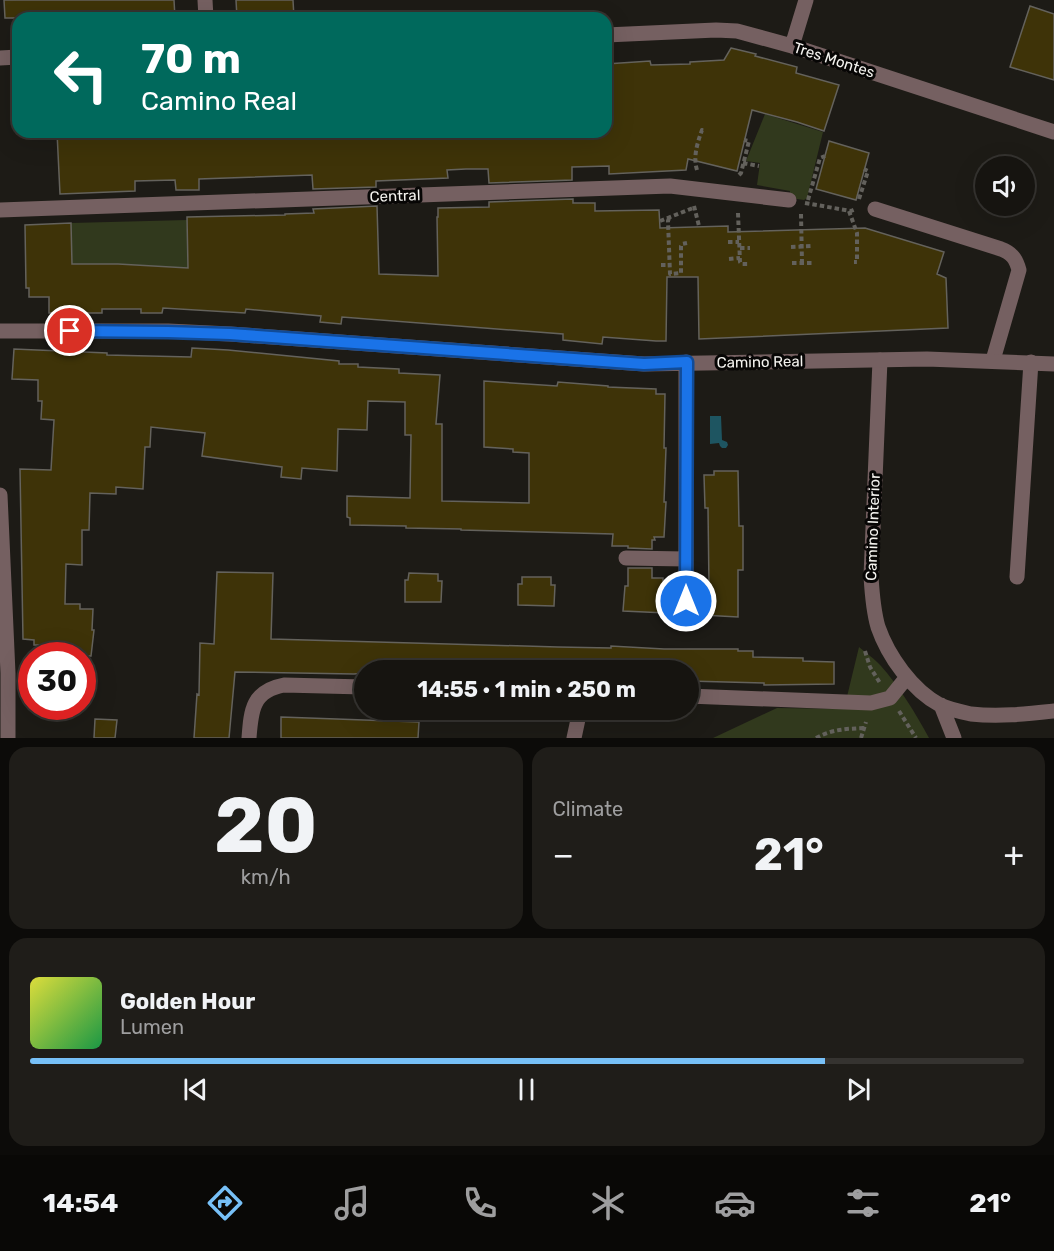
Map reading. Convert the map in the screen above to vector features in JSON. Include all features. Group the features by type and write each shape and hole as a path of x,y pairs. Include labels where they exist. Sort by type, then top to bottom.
{"street":[{"path":"792,46 806,0"},
{"name":"Tres Montes","path":"612,35 737,31 792,46 1054,132"},
{"name":"Central","path":"0,210 670,186 795,201"},
{"path":"875,209 1001,249 1015,257 1018,270 993,360"},
{"name":"Camino Real","path":"0,331 157,331 230,334 634,363 927,359 1054,364"},
{"name":"Camino Interior","path":"880,360 871,576 873,601 880,633 895,662 920,690 941,705"},
{"path":"686,622 687,362"},
{"path":"1017,577 1031,362"},
{"path":"0,495 4,673 8,738"},
{"path":"626,558 686,559"},
{"path":"699,696 871,703 890,698 907,677"},
{"path":"249,738 251,711 255,702 261,695 276,687 284,685 354,687"},
{"path":"941,705 969,714 998,716 1054,711"},
{"path":"941,705 954,738"},
{"path":"574,738 578,720"}],"path":[{"path":"704,131 702,130 695,155 697,170 704,172"},
{"path":"733,178 741,173 743,154 749,141 744,140"},
{"path":"807,203 818,172 820,158 825,156"},
{"path":"743,163 759,166"},
{"path":"802,263 795,201 848,211 856,209 862,184 868,171 864,169"},
{"path":"738,194 740,258 742,264 750,264"},
{"path":"660,221 694,208"},
{"path":"848,211 856,230 857,262 854,262"},
{"path":"669,218 670,274 681,274 682,244 687,243"},
{"path":"728,242 739,242"},
{"path":"791,247 812,246"},
{"path":"740,248 750,248"},
{"path":"729,259 740,258"},
{"path":"681,259 687,259"},
{"path":"792,263 812,262"},
{"path":"661,265 670,265"},
{"path":"816,738 842,729 864,728"}],"green space":[{"path":"765,114 823,132 807,198 804,200 790,198 790,191 757,185 760,163 746,161"},
{"path":"187,220 188,268 72,265 71,223"},
{"path":"859,647 879,663 894,682 929,738 713,738 777,708 844,709"}],"water":[{"path":"710,416 721,416 722,440 727,442 726,448 722,448 719,443 710,444"}],"building":[{"path":"4,0 174,0 175,12 12,12 12,18 5,18"},
{"path":"236,0 293,0 294,12 237,12"},
{"path":"1030,6 1054,14 1054,80 1010,67"},
{"path":"731,48 797,67 796,73 839,85 824,131 752,110 737,171 688,159 686,170 609,174 609,166 572,167 572,180 489,183 488,169 466,169 447,170 448,178 376,181 376,187 313,189 312,175 199,179 199,190 176,190 175,180 135,181 135,191 60,194 57,138 612,138 612,64 650,61 651,65 690,64 690,62 724,60"},
{"path":"829,141 869,153 856,200 816,189"},
{"path":"573,199 573,203 595,203 595,211 659,210 660,228 728,226 728,232 865,228 944,252 937,274 946,278 948,328 699,339 698,277 667,277 666,341 603,337 602,344 563,340 563,334 342,317 341,324 320,322 321,316 246,309 245,313 163,308 162,313 141,313 141,309 102,309 102,313 49,313 49,297 29,297 29,288 26,288 25,225 71,223 72,264 188,268 187,217 285,215 314,213 313,209 377,206 379,274 438,276 438,208 489,207 489,202"},
{"path":"192,348 228,350 339,361 339,364 358,364 358,367 399,369 399,373 440,375 436,424 442,424 442,501 529,503 529,453 513,452 513,449 484,447 484,381 557,386 558,382 656,389 656,394 665,394 664,537 654,537 652,549 612,546 613,534 350,525 350,518 347,517 347,496 410,498 411,435 405,435 405,402 368,401 367,430 338,429 337,471 302,468 301,479 281,477 282,467 202,456 205,433 151,427 150,447 145,447 143,489 116,487 116,494 90,493 89,530 82,530 82,565 66,564 65,604 80,604 80,609 93,609 93,642 34,642 34,640 23,639 20,469 51,470 54,420 41,419 42,401 38,401 38,380 12,379 14,349 191,357"},
{"path":"714,471 738,471 739,526 743,526 743,570 738,570 738,617 702,615 701,587 709,587 708,508 705,508 704,475 714,475"},
{"path":"628,568 652,568 652,578 663,578 663,588 668,588 666,613 623,611 625,586 628,586"},
{"path":"217,572 273,573 271,639 558,647 738,649 738,651 753,651 753,657 803,658 803,661 834,662 834,684 764,685 764,683 699,681 699,660 354,660 354,674 235,672 229,738 194,738 197,694 199,695 200,643 214,644"},
{"path":"409,573 438,574 438,581 442,581 441,602 405,602 405,580 408,580"},
{"path":"522,577 551,577 551,585 555,585 554,606 518,605 518,584 522,584"},
{"path":"281,717 419,722 418,738 281,738"},
{"path":"96,719 117,720 115,738 94,738"}],"route":[{"path":"70,331 230,334 644,364 687,362 686,601"}]}
